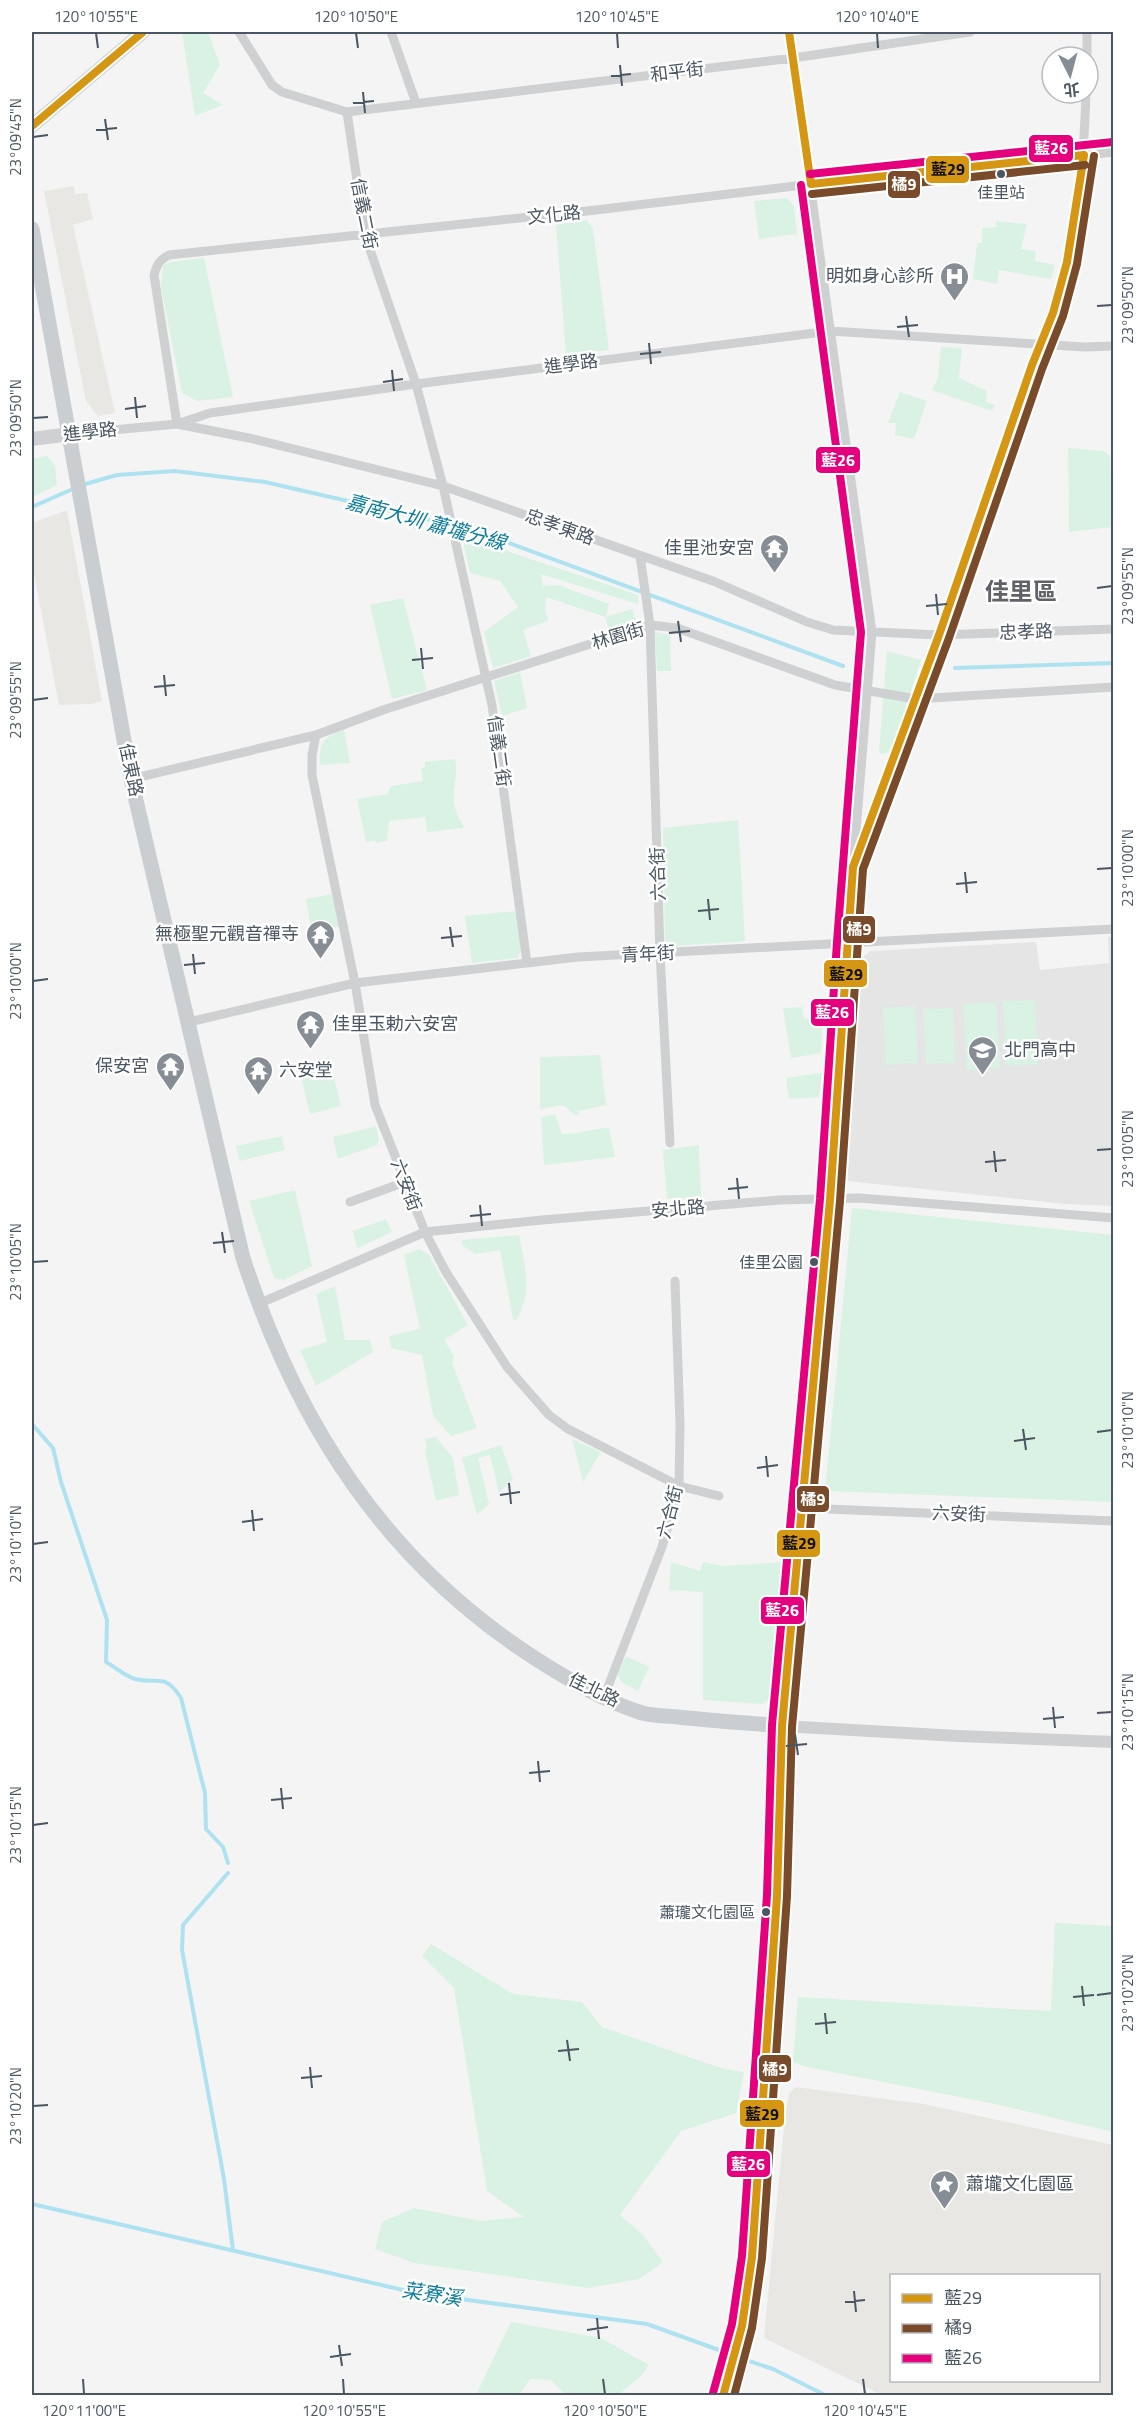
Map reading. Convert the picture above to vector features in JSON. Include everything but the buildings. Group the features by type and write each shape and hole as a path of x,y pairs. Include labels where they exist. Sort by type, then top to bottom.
{"main road":[{"path":"32,126 143,32"},
{"name":"佳東路","path":"32,229 131,779 243,1258 258,1304"},
{"name":"進學路","path":"32,439 70,434"},
{"name":"佳北路","path":"258,1304 281,1360 318,1433 368,1508 428,1574 475,1615 549,1667 604,1697 644,1713 782,1726"},
{"path":"723,2396 742,2326 752,2257 777,1896 782,1726"}],"street":[{"path":"239,32 272,85 282,92 347,112"},
{"path":"391,32 416,103"},
{"path":"782,1726 804,1508 830,1200 847,943 872,632 789,32"},
{"name":"和平街","path":"347,112 793,58 970,32"},
{"path":"853,867 939,635 1032,365 1065,277 1084,155 1086,105"},
{"name":"信義二街","path":"347,112 365,234 416,384 443,486 492,705 527,963"},
{"name":"文化路","path":"177,424 154,275 157,265 169,255 1113,152"},
{"name":"進學路","path":"70,434 177,424 210,413 416,384 830,332 1085,347 1113,346"},
{"name":"忠孝東路","path":"177,424 249,438 443,486 712,581 832,630 939,635"},
{"name":"六合街","path":"640,556 650,625 660,953 670,1143"},
{"name":"林園街","path":"131,779 316,735 383,710 650,625 677,628 835,685 916,699 1113,687"},
{"name":"忠孝路","path":"939,635 1113,628"},
{"name":"六安街","path":"316,735 312,755 312,775 355,983 375,1105 425,1232 446,1272 507,1367 549,1415 568,1429 679,1486 719,1496"},
{"name":"青年街","path":"189,1022 355,983 578,957 1113,928"},
{"path":"350,1202 405,1182"},
{"name":"安北路","path":"258,1304 425,1232 780,1200 860,1198 1113,1218"},
{"name":"六合街","path":"604,1697 662,1547 679,1486 680,1424 675,1281"},
{"name":"六安街","path":"804,1508 1113,1521"},
{"name":"佳北路","path":"782,1726 1113,1742"}],"shaded area":[{"path":"74,186 75,194 87,193 93,219 73,225 115,413 98,416 86,401 44,191"},
{"path":"67,510 102,701 90,704 59,705 32,563 32,523"},
{"name":"北門高中","path":"1108,937 1113,937 1113,1206 1065,1204 847,1181 859,961 870,951 1036,942 1040,970 1109,963"},
{"name":"蕭壠文化園區","path":"795,2087 924,2104 1113,2145 1113,2395 882,2395 764,2338 789,2094"}],"green space":[{"path":"182,32 208,32 220,65 203,93 223,105 195,116"},
{"path":"787,198 794,206 797,234 759,239 754,201"},
{"path":"587,220 593,229 609,350 566,355 556,225"},
{"path":"996,221 1027,224 1021,249 1036,251 1035,261 1055,265 1051,279 999,270 997,284 973,279 977,243 982,243 982,228 997,227"},
{"path":"204,258 233,397 197,401 182,393 161,288 163,265"},
{"path":"941,347 962,348 959,378 987,391 986,402 995,405 992,411 932,390 938,378"},
{"path":"900,392 927,401 914,439 895,435 896,423 888,423"},
{"path":"1068,448 1103,451 1110,455 1113,527 1069,532"},
{"path":"47,456 55,465 57,485 32,497 32,459"},
{"path":"462,536 638,595 638,604 541,574 543,586 558,585 609,604 606,617 632,609 637,624 610,633 605,617 546,597 545,608 548,621 523,630 531,656 493,668 484,632 518,607 500,581 470,573"},
{"path":"403,598 427,690 392,699 370,605"},
{"path":"655,632 670,635 671,671 657,671"},
{"path":"887,651 921,660 891,752 882,754 879,752"},
{"path":"520,672 527,708 502,716 494,681"},
{"path":"344,729 350,763 320,765 320,751 324,742 331,735"},
{"path":"455,759 454,804 464,828 427,832 425,817 389,821 387,841 366,842 357,799 388,794 391,786 423,781 421,768 425,767 425,762"},
{"path":"738,820 745,941 675,946 665,941 663,828"},
{"path":"332,894 339,926 312,934 306,899"},
{"path":"515,911 521,951 517,958 472,963 465,916"},
{"path":"1035,1000 1038,1064 1006,1066 1003,1001"},
{"path":"996,1002 1000,1068 967,1070 963,1004"},
{"path":"915,1006 918,1063 886,1065 883,1008"},
{"path":"802,1007 804,1019 823,1015 821,1053 791,1058 783,1008"},
{"path":"953,1008 955,1063 926,1064 923,1009"},
{"path":"600,1055 606,1105 578,1111 579,1115 575,1115 563,1105 540,1109 540,1057"},
{"path":"329,1057 341,1106 310,1114 298,1064"},
{"path":"822,1073 819,1097 789,1099 786,1078"},
{"path":"555,1114 562,1134 609,1128 615,1157 544,1165 541,1117"},
{"path":"376,1126 379,1140 377,1145 338,1159 333,1137"},
{"path":"282,1136 285,1150 240,1161 236,1146"},
{"path":"699,1145 701,1197 667,1199 663,1150"},
{"path":"295,1190 312,1266 284,1280 274,1278 249,1201"},
{"name":"佳里公園","path":"852,1208 1113,1235 1113,1502 825,1491"},
{"path":"386,1219 392,1232 357,1248 353,1231"},
{"path":"519,1235 526,1289 516,1321 513,1319 500,1250 475,1254 462,1245 462,1240"},
{"path":"419,1249 429,1255 468,1325 444,1340 454,1356 452,1363 477,1428 451,1436 433,1416 422,1355 391,1348 389,1336 420,1329 404,1255"},
{"path":"335,1286 345,1340 370,1340 373,1352 316,1386 300,1350 327,1342 316,1294"},
{"path":"436,1437 453,1458 459,1495 436,1501 425,1451 427,1447 425,1439"},
{"path":"572,1439 601,1452 583,1482"},
{"path":"501,1445 513,1479 499,1493 490,1455 478,1458 489,1504 477,1515 462,1458"},
{"path":"671,1562 700,1571 703,1562 723,1566 783,1562 773,1687 768,1700 762,1704 703,1700 703,1592 669,1590"},
{"path":"626,1656 649,1667 638,1691 623,1683 617,1675"},
{"path":"1055,1923 1113,1926 1113,2132 995,2104 807,2067 793,2062 798,1997 1051,2011"},
{"path":"431,1944 513,1994 582,2002 602,2027 724,2069 744,2072 736,2113 681,2131 620,2215 643,2235 663,2262 639,2279 588,2288 414,2263 375,2249 382,2222 414,2208 481,2221 524,2217 487,2191 454,1988 422,1956"},
{"path":"511,2322 601,2338 649,2365 640,2377 618,2395 566,2395 551,2380 530,2379 519,2395 476,2395"}],"waterway":[{"name":"嘉南大圳 蕭壠分線","path":"82,485 117,475 175,471 265,482 474,530 843,666"},
{"name":"嘉南大圳 蕭壠分線","path":"32,507 75,488"},
{"name":"嘉南大圳 蕭壠分線","path":"955,668 1114,663"},
{"path":"32,1424 53,1448 61,1482 107,1620 106,1662 135,1679 165,1682 181,1698 205,1793 206,1829 223,1847 228,1863"},
{"path":"228,1873 183,1925 182,1950 224,2179 233,2250"},
{"name":"菜寮溪","path":"32,2204 416,2293 647,2324 730,2354"},
{"name":"菜寮溪","path":"737,2357 773,2369 827,2396"}],"transit line":[{"name":"藍29","path":"32,126 143,32"},
{"name":"藍29","path":"789,32 811,184"},
{"name":"藍26","path":"810,174 1113,142"},
{"name":"藍29","path":"811,184 1084,155"},
{"name":"藍29","path":"723,2396 742,2326 752,2257 777,1896 782,1726 830,1200 853,867 939,635 1032,365 1053,313 1067,262 1084,155"},
{"name":"橘9","path":"734,2396 752,2328 762,2258 787,1896 792,1727 840,1201 863,869 949,638 1042,369 1063,316 1077,264 1094,156"},
{"name":"橘9","path":"812,194 1085,165"},
{"name":"藍26","path":"713,2393 732,2324 742,2256 767,1895 772,1725 820,1199 861,632 801,185"}],"place":[{"name":"佳里站","path":"1001,174"},
{"name":"明如身心診所","path":"955,302"},
{"name":"佳里池安宮","path":"775,574"},
{"name":"無極聖元觀音禪寺","path":"320,960"},
{"name":"佳里玉勅六安宮","path":"311,1050"},
{"name":"北門高中","path":"983,1076"},
{"name":"保安宮","path":"170,1092"},
{"name":"六安堂","path":"258,1096"},
{"name":"佳里公園","path":"814,1262"},
{"name":"蕭瓏文化園區","path":"766,1912"},
{"name":"蕭壠文化園區","path":"945,2210"}],"district":[{"name":"佳里區","path":"1021,592"}]}
